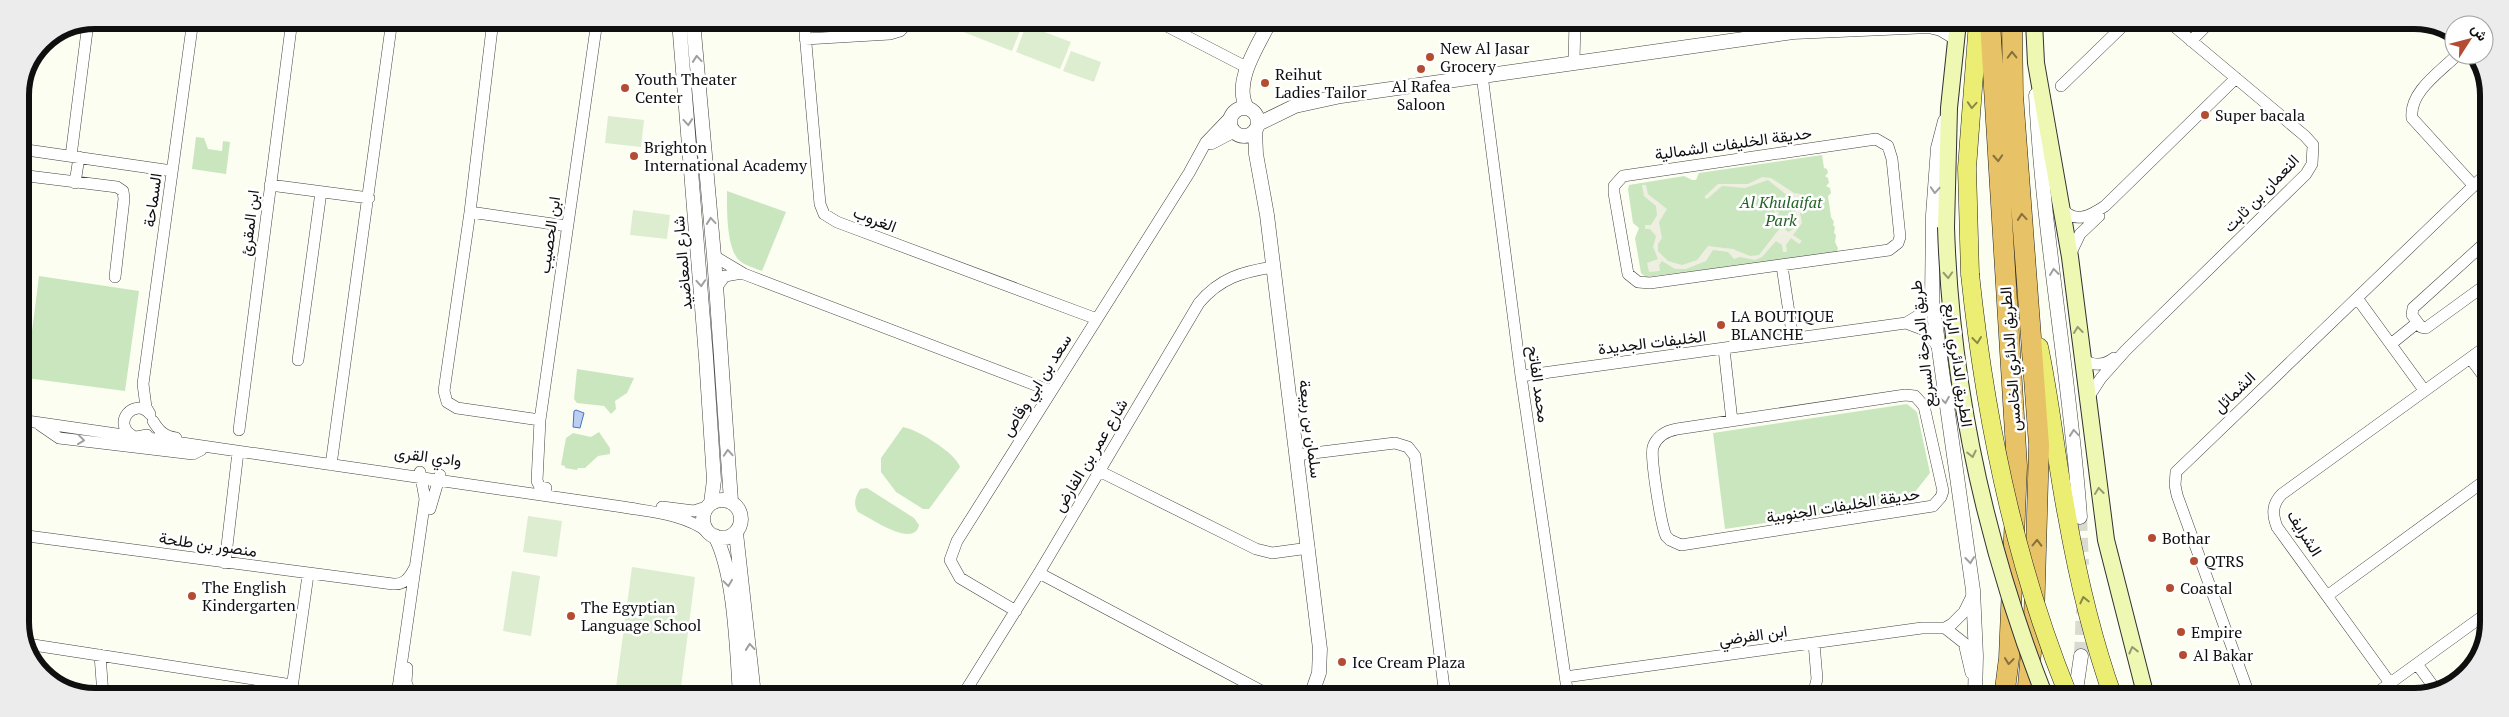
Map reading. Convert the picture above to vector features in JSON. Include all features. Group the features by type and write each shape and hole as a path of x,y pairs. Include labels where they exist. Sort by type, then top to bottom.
{"highway":[{"name":"الطريق الدائري الخامس","path":"1990,29 2016,466 2009,658 2005,688"},
{"path":"2012,29 2013,95 2028,300"},
{"name":"الطريق الدائري الخامس","path":"2028,300 2038,446 2034,620 2028,688"}],"main road":[{"name":"الطريق الدائري الرابع","path":"1978,29 1968,168 1970,274 1977,342 1989,423 2008,502 2048,640 2067,688"},
{"path":"2034,29 2036,63 2070,257 2106,540 2144,688"},
{"name":"الطريق الدائري الرابع","path":"1957,30 1949,108 1946,227 1952,327 1971,452 2010,602 2042,688"},
{"path":"2028,300 2047,387 2076,563 2090,625 2110,688"}],"street":[{"name":"السماحة","path":"152,417 146,407 143,384 192,29"},
{"name":"ابن المقرئ","path":"239,430 291,29"},
{"path":"332,462 391,29"},
{"path":"492,29 470,212 444,387 444,398 451,406 465,410 540,420"},
{"name":"ابن الحصيب","path":"546,488 540,487 536,481 536,455 596,29"},
{"name":"شارع المعاضيد","path":"680,29 707,366 714,480 709,505"},
{"name":"شارع المعاضيد","path":"695,29 714,256 731,502"},
{"name":"الغروب","path":"804,29 820,204 824,214 836,222 1097,319"},
{"path":"805,40 890,34 902,29"},
{"path":"1172,29 1247,69"},
{"path":"1238,134 1230,125 1239,82 1266,29"},
{"path":"1574,29 1574,62"},
{"path":"1231,116 1239,108 1287,109 1341,96 1574,62 1780,29"},
{"path":"1944,29 1947,31 1957,30"},
{"path":"2061,86 2120,29"},
{"name":"النعمان بن ثابت","path":"2088,398 2101,378 2126,350 2306,174 2312,164 2313,145 2309,141 2176,29"},
{"path":"2191,41 2203,29"},
{"path":"76,182 75,156 85,30"},
{"path":"2036,63 2037,123 2074,428 2080,517"},
{"path":"2446,65 2416,96 2411,110 2412,118 2474,186"},
{"path":"1247,69 1242,92 1249,109 1257,116 1256,127"},
{"name":"محمد الفاتح","path":"1482,75 1521,376 1567,688"},
{"path":"2070,257 2080,234 2105,206 2236,78"},
{"name":"طريق الدوحة السريع","path":"1949,108 1938,148 1933,224 1932,300 1937,347 1962,494 1974,590 1975,688"},
{"path":"1199,156 1217,140 1238,134 1249,135 1256,127 1287,109"},
{"name":"سعد بن ابي وقاص","path":"1016,611 960,578 952,567 950,560 957,542 1206,142 1231,116"},
{"name":"سلمان بن ربيعة","path":"1256,127 1258,165 1309,548 1320,649 1319,673 1314,688"},
{"name":"سلمان بن ربيعة","path":"1238,134 1258,165"},
{"name":"حديقة الخليفات الشمالية","path":"1869,140 1882,142 1888,146 1892,159 1899,231 1898,243 1884,252 1782,266 1650,284 1638,282 1625,269 1614,186 1618,180 1630,174 1869,140"},
{"path":"29,150 172,171"},
{"path":"29,176 117,187 124,194 115,277"},
{"name":"الشمائل","path":"2247,688 2177,495 2174,477 2179,467 2480,180"},
{"path":"270,185 369,198"},
{"path":"298,360 321,192"},
{"path":"2061,207 2072,217 2082,218 2105,206"},
{"path":"470,212 567,226"},
{"path":"2480,247 2413,308 2412,314 2417,323 2421,327 2426,328 2480,289"},
{"path":"714,256 744,274 1051,391"},
{"path":"1782,266 1793,339"},
{"name":"شارع عمر بن الفارض","path":"968,688 1039,573 1199,303 1208,292 1230,276 1273,267"},
{"path":"716,288 725,276 736,273 744,274"},
{"path":"2356,298 2424,390"},
{"name":"الخليفات الجديدة","path":"1521,376 1906,323 1924,312 1932,300"},
{"path":"1906,323 1925,330 1937,347"},
{"path":"2391,344 2417,323"},
{"path":"1724,349 1732,421"},
{"name":"النعمان بن ثابت","path":"2082,359 2092,364 2101,364 2126,350"},
{"name":"الشرايف","path":"2390,683 2277,527 2273,513 2274,506 2282,494 2480,351"},
{"path":"2470,358 2480,371"},
{"name":"السماحة","path":"127,415 143,384"},
{"name":"حديقة الخليفات الجنوبية","path":"1905,395 1915,396 1924,406 1942,485 1941,497 1932,506 1902,513 1722,540 1681,545 1675,544 1663,530 1652,453 1654,446 1663,434 1670,431 1732,421 1905,395"},
{"path":"95,431 140,408 152,417 150,431 137,437 126,431 127,415"},
{"name":"وادي القرى","path":"152,417 158,430 167,437 440,478 661,514 694,522 711,534"},
{"name":"وادي القرى","path":"29,422 206,448 332,462"},
{"name":"وادي القرى","path":"36,423 59,438 193,454 206,448"},
{"path":"1297,455 1396,443 1408,447 1415,456 1444,688"},
{"path":"225,563 238,452"},
{"name":"ابن الحصيب","path":"517,484 526,484 530,480 536,455"},
{"path":"1099,471 1256,549 1272,553 1309,548"},
{"path":"398,688 425,500 420,475"},
{"path":"410,688 406,675 432,498 440,478"},
{"name":"وادي القرى","path":"440,478 517,484 685,510 709,505"},
{"path":"2327,596 2480,484"},
{"path":"739,688 736,641 726,567 722,550 703,520 709,505 722,499 737,506 742,518 736,532 753,688"},
{"path":"711,534 726,538 736,532"},
{"name":"منصور بن طلحة","path":"29,536 392,584"},
{"path":"392,584 399,584 405,581 414,570"},
{"path":"1039,573 1256,688"},
{"path":"291,688 308,574"},
{"path":"392,584 406,599 409,606"},
{"path":"1974,590 1964,612 1945,628 1964,643 1968,654 1974,688"},
{"path":"2383,688 2480,618"},
{"name":"ابن الفرضي","path":"1565,678 1922,628 1945,628"},
{"path":"1814,643 1817,679 1815,688"},
{"path":"33,645 280,688"},
{"path":"100,656 103,688"},
{"path":"2076,688 2081,656"},
{"path":"2417,664 2433,686"}],"green space":[{"path":"956,29 1021,29 1012,51"},
{"path":"1025,29 1037,29 1071,42 1060,69 1016,52"},
{"path":"1071,51 1101,62 1094,82 1063,71"},
{"path":"608,116 644,120 641,147 605,143"},
{"path":"196,137 204,138 208,149 222,151 223,141 230,142 226,174 192,169"},
{"name":"Al Khulaifat Park","path":"1822,155 1824,168 1827,169 1828,173 1825,176 1828,178 1829,183 1826,186 1830,188 1831,193 1828,196 1831,217 1835,227 1837,253 1646,277 1641,273 1635,238 1639,228 1633,223 1629,185 1684,176 1696,180 1699,173"},
{"path":"727,191 786,212 762,271 742,263 735,255 728,228"},
{"path":"633,210 670,215 667,239 630,235"},
{"path":"39,276 139,291 125,391 29,378 29,354"},
{"path":"577,369 634,378 627,393 615,401 616,409 611,414 604,406 577,403 574,399"},
{"path":"1907,404 1917,412 1930,473 1907,502 1725,529 1713,433"},
{"path":"903,427 917,432 936,443 952,456 960,467 929,509 923,509 896,492 881,472 881,458"},
{"path":"599,432 610,448 610,454 598,456 585,468 578,468 577,470 565,468 565,466 561,465 566,438 573,433 591,437"},
{"path":"867,488 914,518 919,525 915,532 909,534 891,530 858,512 855,500 860,489"},
{"path":"528,516 562,521 557,557 523,552"},
{"path":"632,567 695,577 681,688 616,688"},
{"path":"512,571 540,576 531,636 503,631"}],"shaded area":[{"path":"1762,177 1771,178 1794,193 1801,194 1798,208 1803,207 1803,211 1800,213 1802,223 1793,235 1802,241 1799,244 1791,238 1786,245 1787,252 1783,252 1782,245 1776,241 1762,257 1755,260 1740,257 1734,259 1728,252 1713,250 1706,261 1686,269 1675,269 1662,261 1659,265 1660,271 1649,272 1647,263 1658,259 1653,247 1656,236 1650,229 1645,229 1645,225 1651,225 1657,215 1656,206 1644,196 1642,185 1646,185 1648,194 1667,209 1659,222 1662,238 1658,244 1658,251 1668,261 1682,265 1697,260 1708,246 1733,249 1750,256 1759,255 1780,228 1774,211 1779,212 1778,216 1784,228 1788,232 1792,230 1796,223 1794,201 1768,180 1745,188 1722,186 1707,199 1704,197 1718,184 1748,184"}],"water":[{"path":"574,411 584,413 580,428 573,427"}],"tunnel":[{"path":"2080,517 2082,565"},
{"path":"2081,656 2083,609"}],"place":[{"name":"New Al Jasar Grocery","path":"1430,57"},
{"name":"Al Rafea Saloon","path":"1421,69"},
{"name":"Reihut Ladies Tailor","path":"1265,83"},
{"name":"Youth Theater Center","path":"625,88"},
{"name":"Super bacala","path":"2205,115"},
{"name":"Brighton International Academy","path":"634,156"},
{"name":"LA BOUTIQUE BLANCHE","path":"1721,325"},
{"name":"Bothar","path":"2152,538"},
{"name":"QTRS","path":"2194,561"},
{"name":"Coastal","path":"2170,588"},
{"name":"The English Kindergarten","path":"192,596"},
{"name":"The Egyptian Language School","path":"571,616"},
{"name":"Empire","path":"2181,632"},
{"name":"Al Bakar","path":"2183,655"},
{"name":"Ice Cream Plaza","path":"1342,662"}]}
